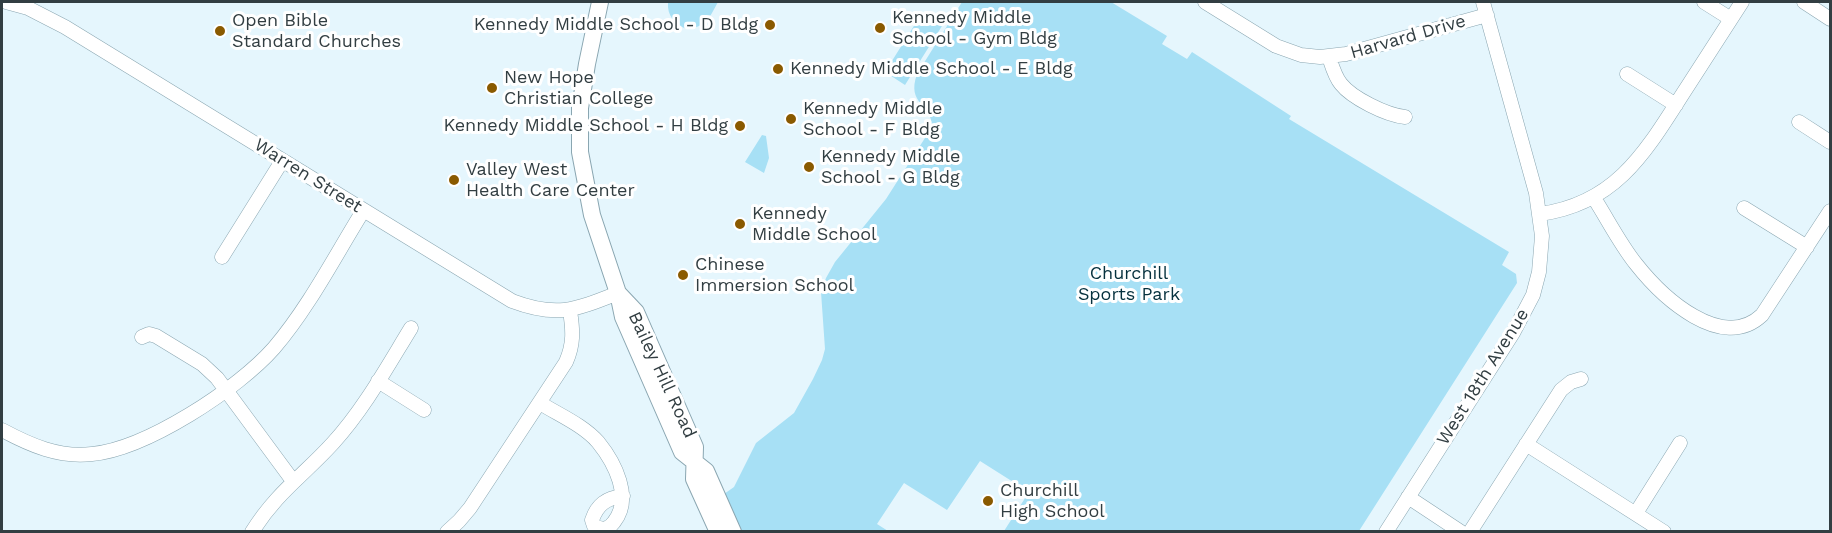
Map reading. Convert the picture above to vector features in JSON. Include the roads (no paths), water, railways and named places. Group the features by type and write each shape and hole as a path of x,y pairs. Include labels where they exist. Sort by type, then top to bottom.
{"main road":[{"name":"Bailey Hill Road","path":"600,2 580,108 580,153 592,215 618,293 636,312 695,447 694,479 718,531"},
{"name":"Bailey Hill Road","path":"694,462 706,471 733,531"}],"street":[{"name":"Warren Street","path":"6,2 28,8 65,27 512,301 541,310 570,311 618,293"},
{"name":"Harvard Drive","path":"1205,2 1276,46 1301,55 1329,57 1346,54 1485,8"},
{"path":"1704,2 1731,19"},
{"path":"1540,214 1569,209 1594,198 1612,186 1639,160 1742,2"},
{"path":"1804,2 1830,18"},
{"name":"West 18th Avenue","path":"1386,531 1525,312 1539,272 1542,236 1536,193 1485,8"},
{"name":"Harvard Drive","path":"1329,57 1338,80 1347,90 1384,113 1404,117"},
{"path":"1627,74 1676,105"},
{"path":"1799,122 1830,142"},
{"path":"222,257 282,161"},
{"path":"1594,198 1629,254 1654,284 1686,310 1717,327 1740,328 1756,321 1768,309 1830,211"},
{"path":"1744,208 1807,247"},
{"path":"2,430 42,449 68,454 91,455 114,451 138,442 187,416 226,391 256,366 292,324 363,211"},
{"path":"447,531 470,508 540,404 572,350 570,311"},
{"path":"252,531 276,498 333,444 378,381 411,328"},
{"path":"142,336 149,334 156,336 202,364 217,378 293,481"},
{"path":"1470,531 1561,390 1571,382 1581,379"},
{"path":"378,381 424,410"},
{"path":"540,404 588,433 597,442 611,463 623,496"},
{"path":"1636,513 1680,443"},
{"path":"1526,444 1664,531"},
{"path":"1408,497 1461,531"}],"place":[{"name":"Kennedy Middle School - D Bldg","path":"770,25"},
{"name":"Kennedy Middle School - Gym Bldg","path":"880,28"},
{"name":"Open Bible Standard Churches","path":"220,31"},
{"name":"Kennedy Middle School - E Bldg","path":"778,69"},
{"name":"New Hope Christian College","path":"492,88"},
{"name":"Kennedy Middle School - F Bldg","path":"791,119"},
{"name":"Kennedy Middle School - H Bldg","path":"740,126"},
{"name":"Kennedy Middle School - G Bldg","path":"809,167"},
{"name":"Valley West Health Care Center","path":"454,180"},
{"name":"Kennedy Middle School","path":"740,224"},
{"name":"Chinese Immersion School","path":"683,275"},
{"name":"Churchill High School","path":"988,501"}],"park label":[{"name":"Churchill Sports Park","path":"1129,284"}]}
